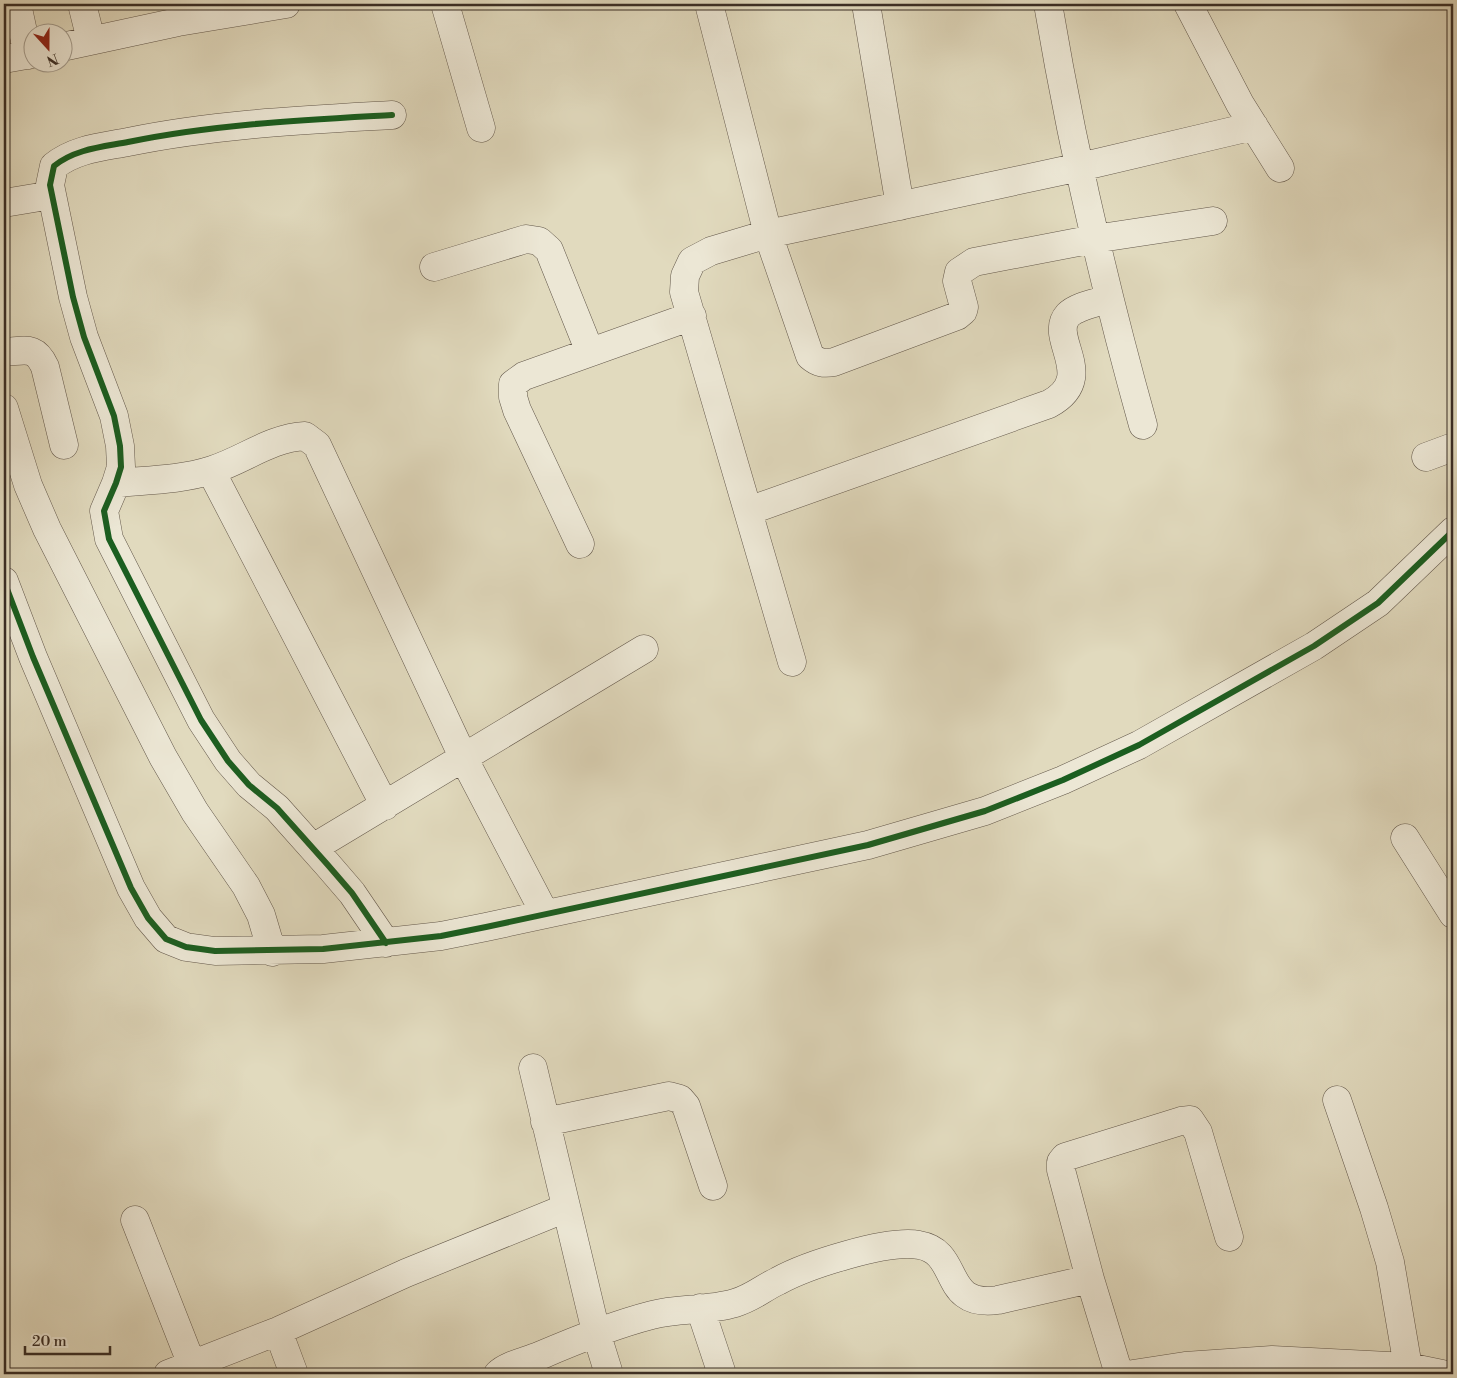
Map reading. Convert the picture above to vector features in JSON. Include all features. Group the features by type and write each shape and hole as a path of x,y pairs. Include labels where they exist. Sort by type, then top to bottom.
{"street":[{"path":"17,4 21,56"},
{"path":"82,4 91,40"},
{"path":"72,45 178,22 286,4"},
{"path":"446,4 481,128"},
{"path":"709,4 768,234 810,356 816,361 825,364 957,316 964,311 963,299 957,281 959,272 964,266 974,262 1094,239 1213,221"},
{"path":"866,4 900,206"},
{"path":"1048,4 1060,76 1094,239 1142,425"},
{"path":"1188,4 1215,60 1280,168"},
{"path":"386,942 352,893 313,848 277,808 249,785 228,762 201,720 110,539 104,511 116,483 120,467 120,446 114,416 84,337 50,185 54,166 64,157 79,151 168,134 244,125 392,115"},
{"path":"792,662 684,292 685,276 692,261 711,251 768,234 1080,167 1254,126"},
{"path":"4,203 52,195"},
{"path":"434,267 526,239 539,241 548,250 590,352"},
{"path":"748,511 1049,404 1062,397 1070,388 1072,376 1064,335 1067,316 1075,310 1108,299"},
{"path":"580,544 517,410 513,397 513,384 524,376 692,316"},
{"path":"4,352 31,350 40,355 45,367 64,445"},
{"path":"4,408 28,485 47,529 163,757 194,812 246,886 261,915 272,952"},
{"path":"116,483 191,476 211,471 288,437 305,436 317,445 464,759 545,914"},
{"path":"1426,457 1453,447"},
{"path":"211,471 385,806"},
{"path":"4,581 33,657 127,879 148,918 166,939 186,947 215,951 272,952 441,936 868,845 984,810 1063,780 1139,745 1314,646 1378,602 1453,531"},
{"path":"313,848 464,759 644,649"},
{"path":"1405,838 1453,914"},
{"path":"532,1068 596,1332 609,1374"},
{"path":"545,1122 669,1096 680,1099 686,1106 713,1186"},
{"path":"1337,1100 1390,1262 1408,1367"},
{"path":"1119,1374 1090,1279 1061,1170 1061,1162 1065,1157 1181,1121 1190,1120 1198,1132 1229,1237"},
{"path":"135,1220 180,1370 278,1331 406,1273 566,1208"},
{"path":"498,1374 596,1332 654,1315 732,1304 755,1296 777,1281 806,1268 900,1244 920,1245 936,1252 962,1292 972,1300 984,1302 998,1300 1090,1279"},
{"path":"700,1308 722,1374"},
{"path":"278,1331 294,1374"},
{"path":"1133,1374 1185,1366 1272,1360 1408,1367 1442,1374"}],"cycle path":[{"path":"386,943 352,893 327,864 277,808 249,785 228,761 201,720 109,539 104,511 121,467 120,446 114,416 84,337 73,297 50,185 54,166 80,152 99,147 227,127 392,115"},
{"path":"4,581 33,657 131,888 148,918 166,939 186,947 215,951 323,949 441,936 486,927 868,845 985,811 1063,780 1139,745 1314,646 1378,603 1453,531"}]}
